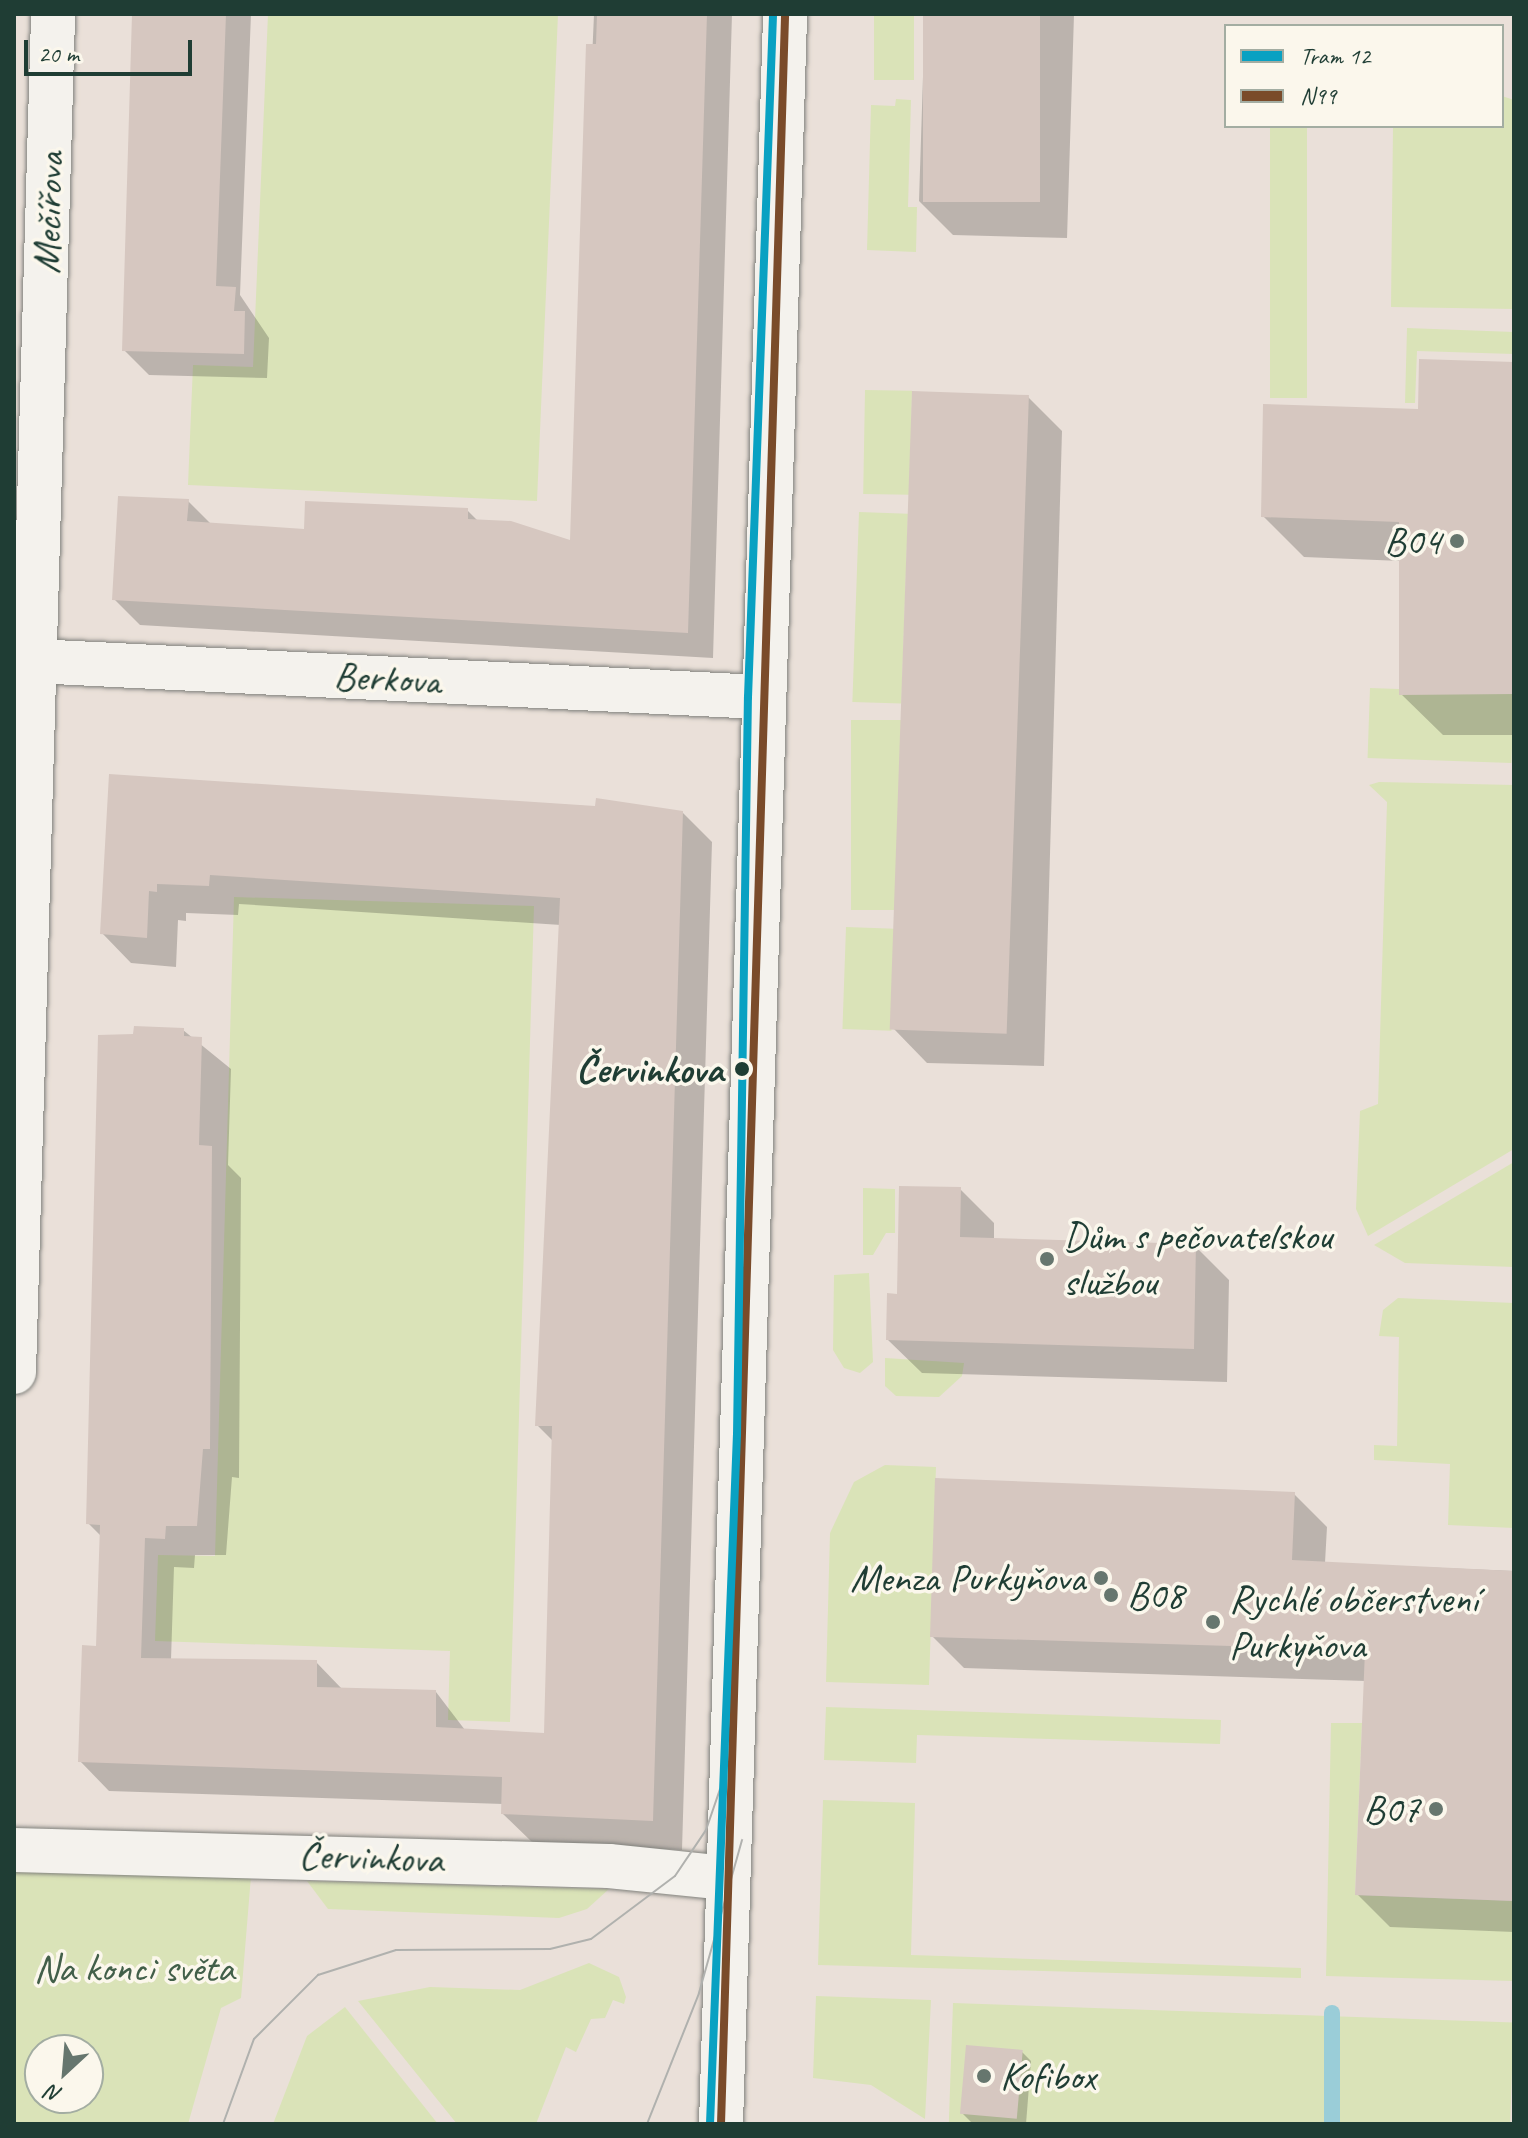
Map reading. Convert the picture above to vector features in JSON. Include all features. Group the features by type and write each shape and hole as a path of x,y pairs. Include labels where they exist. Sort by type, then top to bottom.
{"street":[{"name":"Mečířova","path":"14,1372 25,660 53,14"},
{"path":"721,2124 727,1878 746,1467 760,697 785,14"},
{"name":"Berkova","path":"25,660 760,697"},
{"name":"Červinkova","path":"14,1850 609,1866 727,1878"}],"green space":[{"path":"268,14 558,14 537,501 188,485 193,365 253,367"},
{"path":"874,14 914,14 914,80 874,80"},
{"path":"1504,97 1514,100 1514,309 1391,307 1393,128 1504,128"},
{"path":"896,99 911,100 908,207 917,207 916,252 867,250 871,105 895,106"},
{"path":"1270,128 1307,128 1307,398 1270,398"},
{"path":"1407,328 1514,332 1514,354 1417,351 1415,403 1405,403"},
{"path":"865,390 912,391 910,495 863,494"},
{"path":"859,512 908,514 901,704 852,702"},
{"path":"1370,688 1514,693 1511,763 1368,758"},
{"path":"851,720 901,720 901,910 851,910"},
{"path":"1379,782 1514,785 1514,1149 1368,1236 1356,1209 1360,1111 1378,1104 1387,802 1369,785"},
{"path":"234,897 534,906 510,1722 448,1720 450,1651 155,1641 158,1555 215,1556"},
{"path":"846,927 895,929 891,1031 842,1029"},
{"path":"1514,1162 1514,1267 1405,1263 1374,1245"},
{"path":"863,1188 895,1189 895,1233 886,1233 873,1255 863,1255"},
{"path":"869,1273 873,1362 860,1373 844,1368 833,1350 834,1275"},
{"path":"1398,1298 1514,1303 1514,1528 1448,1525 1450,1464 1374,1460 1374,1445 1397,1446 1399,1337 1379,1336 1383,1310"},
{"path":"885,1358 964,1363 962,1376 939,1397 896,1396 885,1386"},
{"path":"885,1465 936,1467 929,1685 826,1682 830,1533 854,1482"},
{"path":"826,1707 1221,1720 1220,1744 917,1735 916,1763 824,1760"},
{"path":"1331,1723 1362,1723 1355,1895 1514,1901 1514,1981 1326,1976"},
{"path":"823,1800 915,1803 911,1955 1301,1968 1301,1978 818,1965"},
{"name":"Na konci světa","path":"14,1871 251,1876 241,1998 221,2008 188,2124 14,2124"},
{"path":"307,1881 609,1889 587,1909 559,1918 328,1909"},
{"path":"589,1963 619,1977 626,1997 624,2004 613,2000 605,2018 591,2019 576,2052 566,2047 536,2124 457,2124 358,2001 430,1987 520,1990"},
{"path":"816,1996 931,2000 925,2119 871,2085 813,2078"},
{"path":"953,2003 1514,2023 1510,2124 949,2124"},
{"path":"345,2007 438,2124 273,2124 307,2036"}],"building":[{"path":"132,14 226,14 216,286 236,287 234,311 245,311 244,354 122,351"},
{"path":"597,14 707,14 688,633 112,600 118,496 189,499 187,521 304,529 305,501 468,508 468,519 511,521 570,540 586,44 596,44"},
{"path":"923,14 1040,14 1040,202 923,202"},
{"name":"B04","path":"1419,359 1514,362 1514,694 1399,695 1399,522 1261,517 1263,404 1418,409"},
{"path":"912,391 1029,395 1007,1034 890,1030"},
{"path":"109,774 595,806 596,798 683,811 653,1821 501,1814 502,1777 78,1762 82,1645 96,1646 100,1525 86,1524 98,1035 133,1034 134,1026 184,1028 184,1036 202,1037 199,1145 212,1146 210,1449 203,1449 197,1526 166,1526 165,1539 145,1538 141,1658 317,1660 317,1687 436,1690 436,1727 544,1733 552,1426 535,1426 560,898 210,875 209,886 157,884 157,892 149,891 147,938 100,934"},
{"name":"Dům s pečovatelskou službou","path":"899,1186 961,1187 960,1237 1196,1244 1194,1349 886,1340 887,1293 897,1294"},
{"path":"935,1478 1295,1492 1292,1560 1514,1571 1514,1901 1355,1895 1365,1650 930,1637"},
{"path":"966,2045 1023,2050 1017,2119 960,2114"}],"waterway":[{"path":"1332,2013 1332,2124"}],"tram line":[{"name":"12","path":"710,2124 737,1435 748,697 773,14"},
{"path":"223,2124 254,2039 318,1975 396,1950 550,1949 591,1939 675,1876 706,1830 720,1789"},
{"path":"647,2124 699,1993 742,1840"}],"transit line":[{"name":"N99","path":"721,2124 785,14"}],"place":[{"name":"B04","path":"1457,541"},
{"name":"Červinkova","path":"742,1069"},
{"name":"Dům s pečovatelskou službou","path":"1047,1259"},
{"name":"Menza Purkyňova","path":"1101,1578"},
{"name":"B08","path":"1111,1595"},
{"name":"Rychlé občerstvení Purkyňova","path":"1213,1622"},
{"name":"B07","path":"1436,1809"},
{"name":"Kofibox","path":"984,2076"}]}
